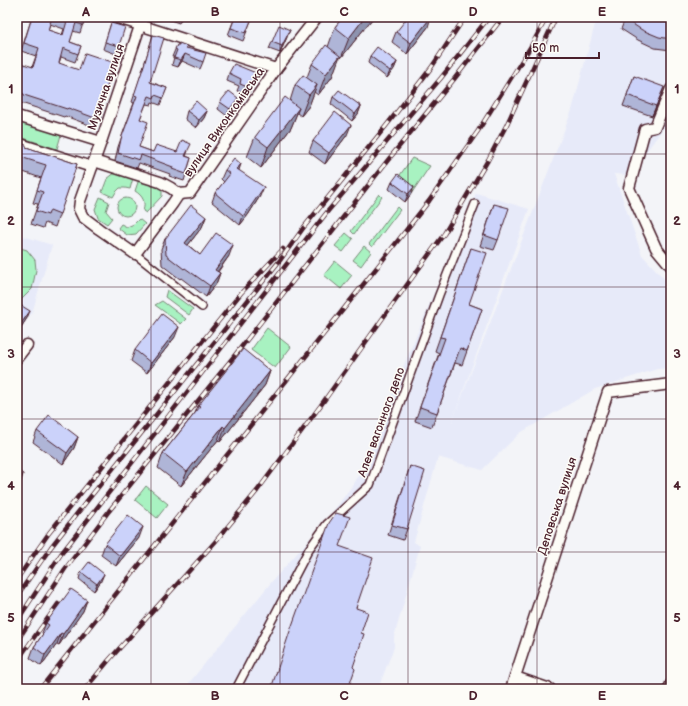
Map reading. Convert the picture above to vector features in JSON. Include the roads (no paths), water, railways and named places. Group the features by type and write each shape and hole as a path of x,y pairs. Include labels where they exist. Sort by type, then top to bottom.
{"street":[{"path":"115,17 142,21 276,69"},
{"name":"вулиця Виконкомівська","path":"135,254 179,194 190,193 276,69 317,17"},
{"name":"Музична вулиця","path":"135,254 83,217 79,209 80,201 142,21"},
{"path":"671,89 655,127 645,129 630,188 656,248 671,266"},
{"path":"17,116 101,142"},
{"path":"17,143 160,182 179,194"},
{"name":"Алея вагонного депо","path":"236,689 309,549 327,524 370,485 439,295 475,204"},
{"path":"135,254 202,307"},
{"path":"17,358 27,345"},
{"name":"Деповська вулиця","path":"511,689 608,392 671,384"},
{"path":"515,677 550,689"},
{"path":"669,689 671,684"}],"railway":[{"path":"17,596 51,547 83,506 281,259 304,227 431,68 465,17"},
{"path":"17,621 61,554 328,211 441,78 489,17"},
{"path":"17,641 65,569 109,511 235,355 388,160 503,17"},
{"path":"40,689 429,201 478,131 531,46 547,17"},
{"path":"85,689 109,660 215,542 257,491 444,234 488,160 507,124 556,17"},
{"path":"17,579 49,533 241,293 283,249"},
{"path":"17,661 58,604"}]}
